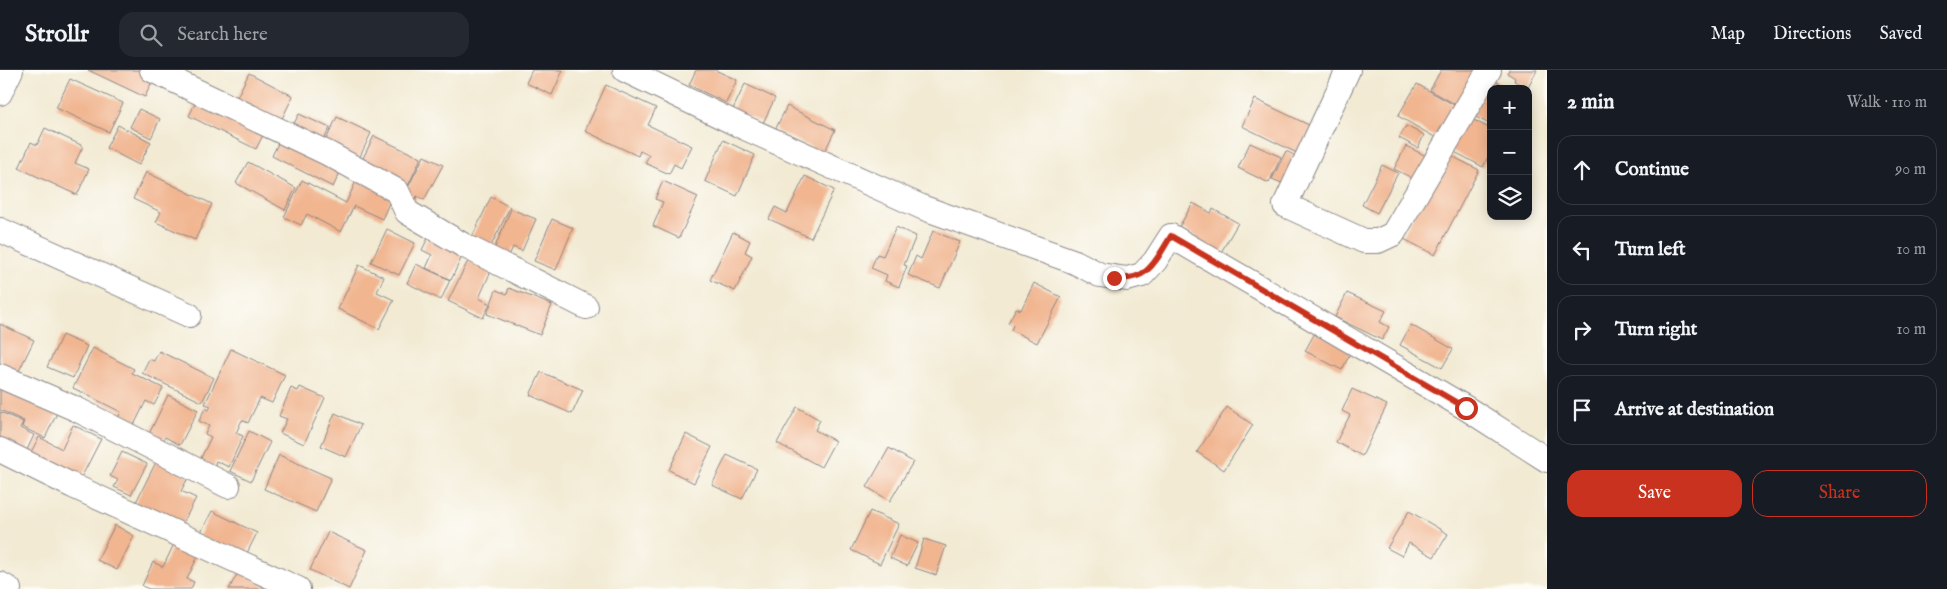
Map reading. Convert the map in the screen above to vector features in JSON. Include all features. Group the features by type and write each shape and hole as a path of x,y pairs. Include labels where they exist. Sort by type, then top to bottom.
{"street":[{"path":"0,93 11,70"},
{"path":"152,70 327,153 390,186 397,191 407,212 463,245 586,308"},
{"path":"625,70 742,127 924,208 1075,262 1100,275 1127,280 1142,275 1156,261 1171,236 1466,408 1547,460"},
{"path":"1348,70 1285,205 1364,241 1378,241 1393,234 1489,70"},
{"path":"0,230 189,315"},
{"path":"0,376 76,410 228,486"},
{"path":"0,450 73,486 298,589"},
{"path":"0,584 10,589"}],"building":[{"path":"88,70 144,70 155,75 145,97"},
{"path":"532,70 563,70 552,95 526,83"},
{"path":"696,70 715,70 737,80 726,103 689,85"},
{"path":"1441,70 1476,70 1460,107 1430,90"},
{"path":"1509,70 1537,70 1530,85 1522,85 1514,81 1515,78 1507,73"},
{"path":"249,73 293,96 278,127 233,105"},
{"path":"1490,78 1503,85 1487,85 1487,123 1470,114"},
{"path":"70,79 123,103 109,132 56,108"},
{"path":"745,84 775,98 763,123 733,109"},
{"path":"1417,84 1456,106 1438,139 1398,116"},
{"path":"606,85 656,108 648,125 692,146 681,168 674,164 669,174 645,163 649,155 640,151 638,156 585,131"},
{"path":"199,96 266,129 256,149 189,116"},
{"path":"1255,99 1313,127 1299,154 1242,126"},
{"path":"787,106 835,130 824,153 775,130"},
{"path":"139,109 160,119 151,138 130,127"},
{"path":"299,114 330,128 321,145 290,131"},
{"path":"1466,116 1487,127 1487,159 1483,167 1449,149"},
{"path":"337,117 371,133 358,161 324,144"},
{"path":"118,125 151,142 139,165 106,148"},
{"path":"1406,126 1424,135 1418,148 1399,138"},
{"path":"45,128 83,146 75,163 89,169 77,195 19,168 31,142 37,145"},
{"path":"282,135 343,166 333,187 272,156"},
{"path":"374,136 421,158 408,186 360,164"},
{"path":"723,140 755,155 737,196 705,181"},
{"path":"1250,143 1281,157 1269,183 1238,168"},
{"path":"1406,146 1432,159 1420,182 1394,169"},
{"path":"1286,151 1302,159 1289,186 1272,179"},
{"path":"1446,153 1479,170 1435,255 1402,238"},
{"path":"424,156 443,165 424,200 417,196 415,201 404,195"},
{"path":"248,162 296,188 285,210 236,183"},
{"path":"1382,165 1398,173 1377,213 1362,205"},
{"path":"146,172 212,204 195,240 156,222 161,212 133,199"},
{"path":"805,176 834,190 811,238 769,219 775,207 787,213"},
{"path":"358,177 393,194 382,219 354,206 341,232 307,214 301,225 284,217 302,180 346,203"},
{"path":"663,181 698,197 679,238 653,226 663,202 655,199"},
{"path":"491,197 510,207 491,246 472,237"},
{"path":"1193,203 1211,213 1213,209 1238,223 1220,254 1195,240 1197,237 1179,227"},
{"path":"511,209 536,219 522,251 513,247 507,260 492,254"},
{"path":"552,219 573,228 556,270 534,261"},
{"path":"896,227 916,236 904,265 907,266 899,287 885,281 887,275 871,268 877,254 883,256"},
{"path":"387,229 415,243 399,275 371,262"},
{"path":"933,231 960,242 940,288 908,275 916,256 921,259"},
{"path":"733,232 750,241 745,252 752,256 735,291 710,280"},
{"path":"430,234 465,250 451,280 426,268 432,255 422,250"},
{"path":"468,261 491,271 479,298 490,304 483,318 448,301"},
{"path":"416,264 450,280 441,300 407,283"},
{"path":"359,265 384,277 377,292 394,300 379,329 338,309"},
{"path":"1034,283 1061,297 1037,343 1011,330 1013,325 1008,323 1016,308 1021,310"},
{"path":"509,288 552,305 540,335 487,314 496,290 507,294"},
{"path":"1347,293 1386,311 1380,322 1389,327 1382,340 1335,317"},
{"path":"0,324 34,340 17,375 0,367"},
{"path":"1411,325 1453,349 1442,368 1400,345"},
{"path":"1317,329 1353,347 1342,370 1305,351"},
{"path":"62,335 87,346 73,378 47,367"},
{"path":"93,348 134,369 132,373 163,388 154,405 146,401 134,425 118,418 121,412 73,388"},
{"path":"231,349 285,375 272,403 260,398 248,423 242,420 236,433 243,436 229,467 216,461 214,467 200,460 211,437 205,434 209,426 199,421 205,408 209,410 211,406 205,404"},
{"path":"159,351 214,378 202,402 142,373 149,359 154,361"},
{"path":"541,372 583,390 572,414 530,395"},
{"path":"3,383 59,409 45,438 22,427 24,421 0,410 0,390"},
{"path":"300,387 325,398 304,444 280,433 287,419 279,416 291,388 298,391"},
{"path":"1352,389 1387,405 1362,456 1336,442 1350,415 1342,411"},
{"path":"168,395 198,410 180,445 165,437 161,445 147,438"},
{"path":"797,407 820,420 815,430 835,441 821,467 777,443"},
{"path":"1227,407 1253,425 1224,470 1197,452"},
{"path":"0,412 23,422 20,428 34,435 25,454 0,443"},
{"path":"335,413 361,425 346,457 321,446"},
{"path":"73,425 101,439 80,480 30,454 39,437 62,449"},
{"path":"249,431 270,442 251,481 230,471"},
{"path":"686,434 712,447 694,483 669,470"},
{"path":"889,448 913,462 890,501 867,487"},
{"path":"122,452 147,464 131,495 114,487 118,480 110,476"},
{"path":"279,455 331,478 316,512 264,489"},
{"path":"727,455 757,469 742,499 712,485"},
{"path":"157,460 189,476 181,491 196,498 181,527 135,504"},
{"path":"212,511 257,533 244,559 199,536"},
{"path":"870,511 899,524 880,564 851,550"},
{"path":"1409,511 1448,534 1434,557 1409,543 1402,556 1387,548"},
{"path":"115,525 134,536 117,570 97,560"},
{"path":"328,532 367,550 349,589 310,570"},
{"path":"900,535 918,543 907,566 890,558"},
{"path":"924,539 946,546 936,575 915,568"},
{"path":"175,542 186,547 185,550 198,556 187,579 194,582 191,589 149,589 142,586 153,562 163,567"},
{"path":"240,569 264,586 263,589 229,589"}],"route":[{"path":"1114,278 1127,280 1142,275 1156,261 1171,236 1466,408"}]}
